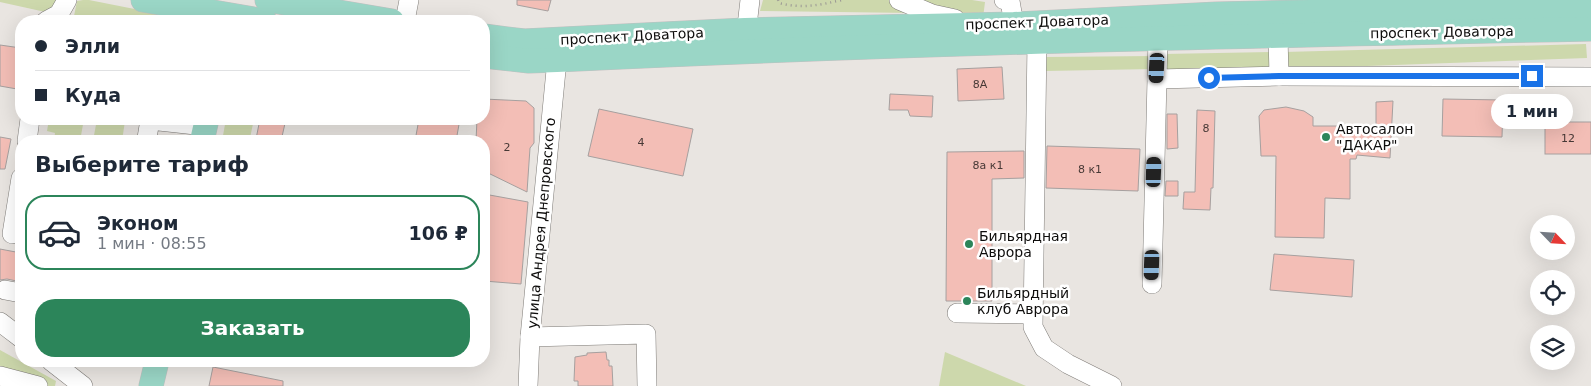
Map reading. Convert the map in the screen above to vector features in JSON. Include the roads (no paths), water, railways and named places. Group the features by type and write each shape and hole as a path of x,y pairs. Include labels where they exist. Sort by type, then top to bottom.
{"main road":[{"path":"143,0 240,15"},
{"path":"267,0 356,15"},
{"name":"проспект Доватора","path":"490,57 529,61 557,60 745,41 984,25 1217,14 1557,3 1589,14"},
{"name":"проспект Доватора","path":"490,37 524,41 1037,42 1278,35 1589,14"},
{"path":"151,386 156,367"}],"street":[{"path":"57,15 67,0"},
{"path":"406,15 409,0"},
{"path":"745,41 750,0"},
{"path":"899,0 932,14 984,25"},
{"path":"1008,0 1014,24"},
{"path":"1278,35 1279,76"},
{"path":"1152,284 1158,38"},
{"path":"1037,42 1033,327 1044,348 1068,364 1112,386"},
{"name":"улица Андрея Днепровского","path":"528,386 530,337 557,60"},
{"path":"1157,79 1279,76 1591,77"},
{"path":"181,125 205,129"},
{"path":"11,234 15,212"},
{"path":"957,313 1033,314"},
{"path":"0,322 15,333"},
{"path":"530,337 646,334 647,386"},
{"path":"59,367 83,386"},
{"path":"0,376 38,386"}],"place":[{"name":"Автосалон \"ДАКАР\"","path":"1326,137"},
{"name":"Бильярдная Аврора","path":"969,244"},
{"name":"Бильярдный клуб Аврора","path":"967,301"}]}
